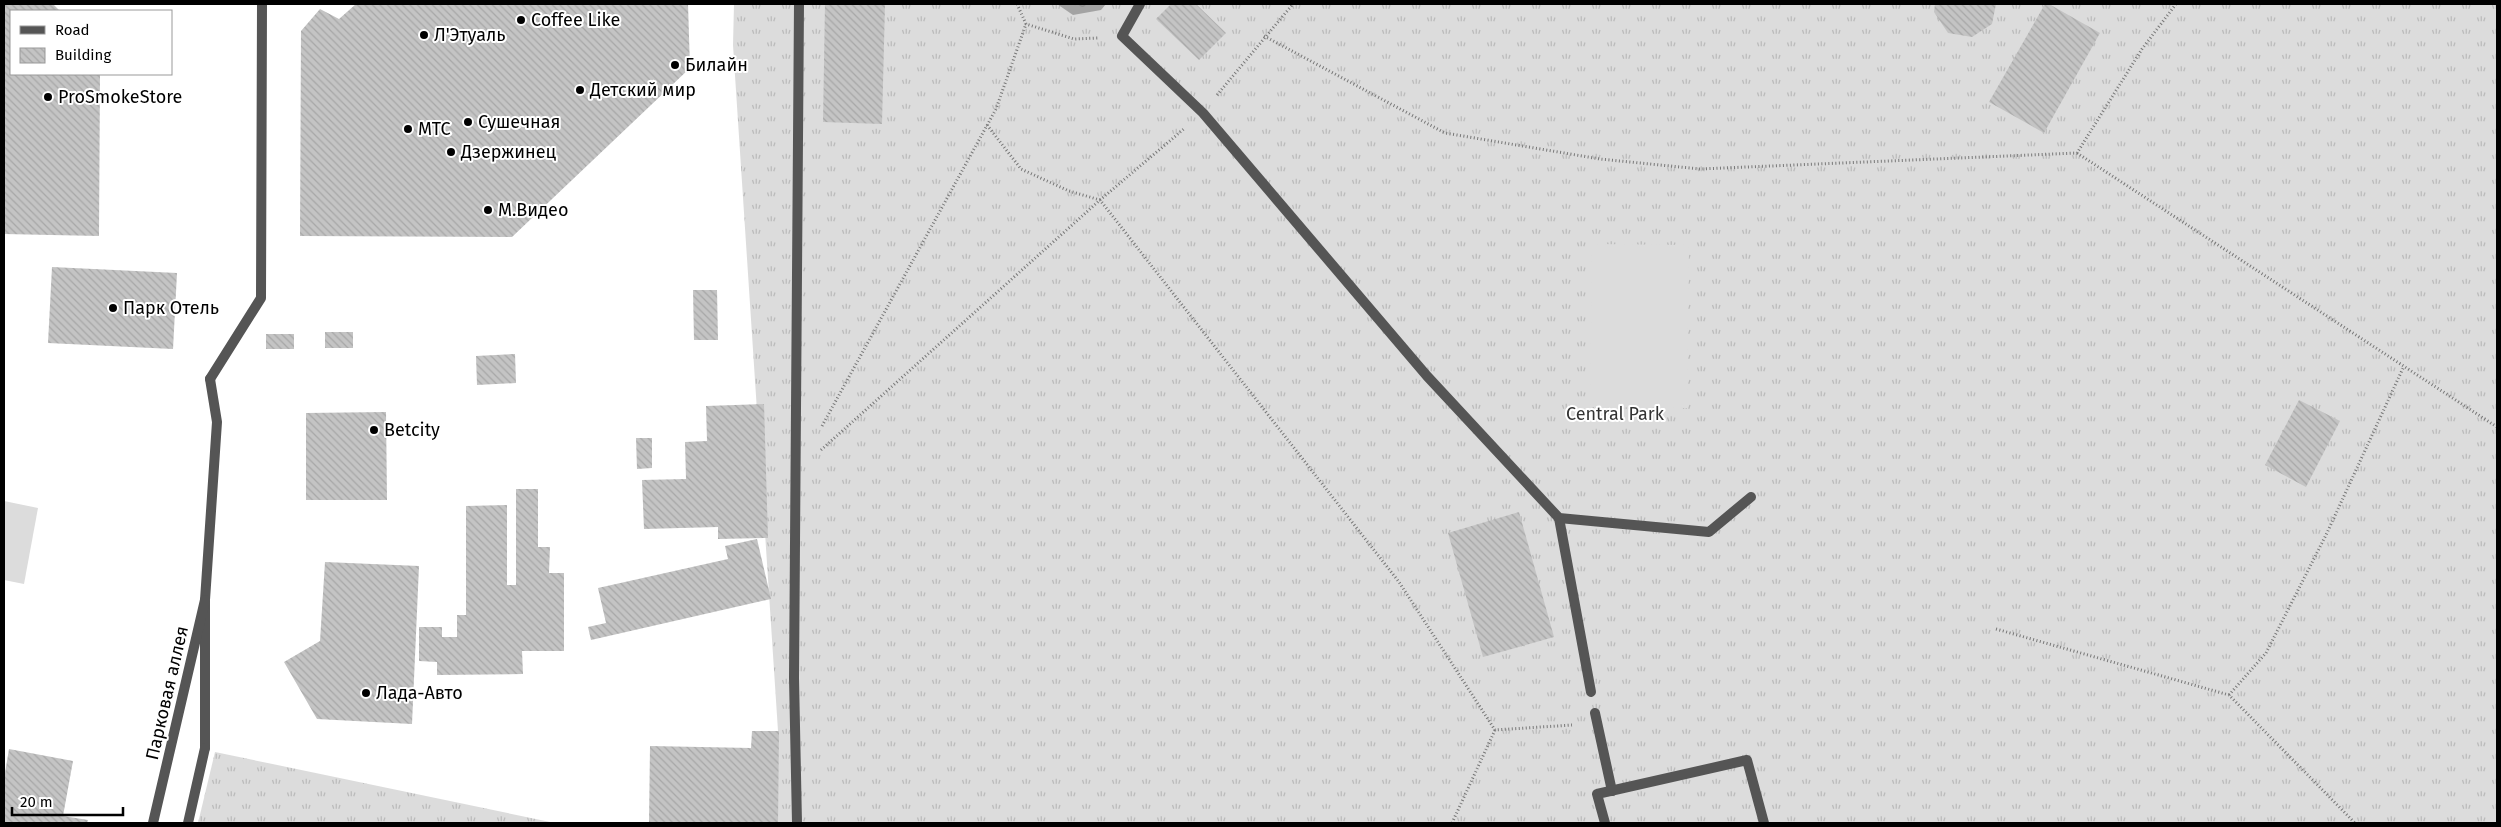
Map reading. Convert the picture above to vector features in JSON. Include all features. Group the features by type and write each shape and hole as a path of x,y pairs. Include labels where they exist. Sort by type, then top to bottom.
{"street":[{"name":"Парковая аллея","path":"188,823 205,748 206,600 216,422 210,379 261,298 262,4"},
{"path":"797,823 794,678 797,472 798,4"},
{"path":"1140,4 1122,36 1202,113 1427,376 1560,518 1592,692"},
{"path":"1560,518 1709,532 1751,498"},
{"name":"Парковая аллея","path":"153,823 206,600"},
{"path":"1597,718 1612,791"},
{"path":"1604,823 1597,794 1747,760 1764,823"}],"path":[{"path":"820,429 996,109 1026,24 1017,4"},
{"path":"797,472 1100,200 1202,113 1264,36 1293,4"},
{"path":"2077,152 2142,49 2176,4"},
{"path":"1026,24 1074,39 1122,36"},
{"path":"1264,36 1444,133 1600,159 1700,169 2077,152 2497,427"},
{"path":"987,125 1021,169 1069,191 1100,200 1399,582 1495,730"},
{"path":"2228,695 2266,653 2326,535 2404,366"},
{"path":"1996,629 2228,695 2355,823"},
{"path":"1495,730 1597,718"},
{"path":"1452,823 1495,730"}],"green space":[{"name":"Central Park","path":"734,4 2497,4 2497,823 764,823 778,731 733,45"},
{"path":"1592,244 1689,245 1687,408 1590,407"},
{"path":"4,501 38,508 24,584 4,580"},
{"path":"215,752 555,823 198,823"}],"water":[{"path":"1057,4 1106,4 1101,10 1073,15"}],"building":[{"path":"4,4 53,4 59,10 10,10 10,75 100,75 99,236 4,234"},
{"name":"Дзержинец","path":"356,4 688,4 690,68 512,237 300,236 301,31 320,9 339,19"},
{"path":"825,4 885,4 882,124 823,122"},
{"path":"1171,4 1196,4 1226,33 1199,60 1156,19"},
{"path":"1935,4 1996,4 1992,24 1972,37 1948,33 1934,12"},
{"path":"2045,4 2049,4 2100,33 2044,133 1989,102"},
{"name":"Парк Отель","path":"52,267 177,273 173,349 48,343"},
{"path":"693,290 717,290 718,340 694,340"},
{"path":"325,332 353,332 353,348 325,348"},
{"path":"266,334 294,334 294,349 266,349"},
{"path":"515,354 516,383 477,385 476,356"},
{"path":"2299,400 2340,421 2306,487 2265,465"},
{"path":"764,404 768,538 718,539 718,527 644,529 642,480 686,479 685,442 707,441 706,406"},
{"path":"386,412 387,500 306,500 306,413"},
{"path":"636,438 652,438 652,468 637,469"},
{"path":"516,489 538,489 538,547 550,547 549,573 564,573 564,651 522,651 523,674 437,675 437,662 419,661 419,627 442,627 442,637 457,637 457,615 466,615 466,506 507,505 507,585 516,585"},
{"path":"1519,512 1554,637 1483,657 1448,533"},
{"path":"757,539 771,599 591,640 588,627 606,623 598,588 728,559 725,546"},
{"path":"325,562 419,566 412,724 317,719 284,662 320,641"},
{"path":"752,731 779,731 778,823 649,823 650,746 751,748"},
{"path":"9,749 73,761 63,816 88,820 87,823 4,823 4,779"}],"place":[{"name":"Coffee Like","path":"521,20"},
{"name":"Л'Этуаль","path":"424,35"},
{"name":"Билайн","path":"675,65"},
{"name":"Детский мир","path":"580,90"},
{"name":"ProSmokeStore","path":"48,97"},
{"name":"Сушечная","path":"468,122"},
{"name":"МТС","path":"408,129"},
{"name":"Дзержинец","path":"451,152"},
{"name":"М.Видео","path":"488,210"},
{"name":"Парк Отель","path":"113,308"},
{"name":"Betcity","path":"374,430"},
{"name":"Лада-Авто","path":"366,693"}]}
